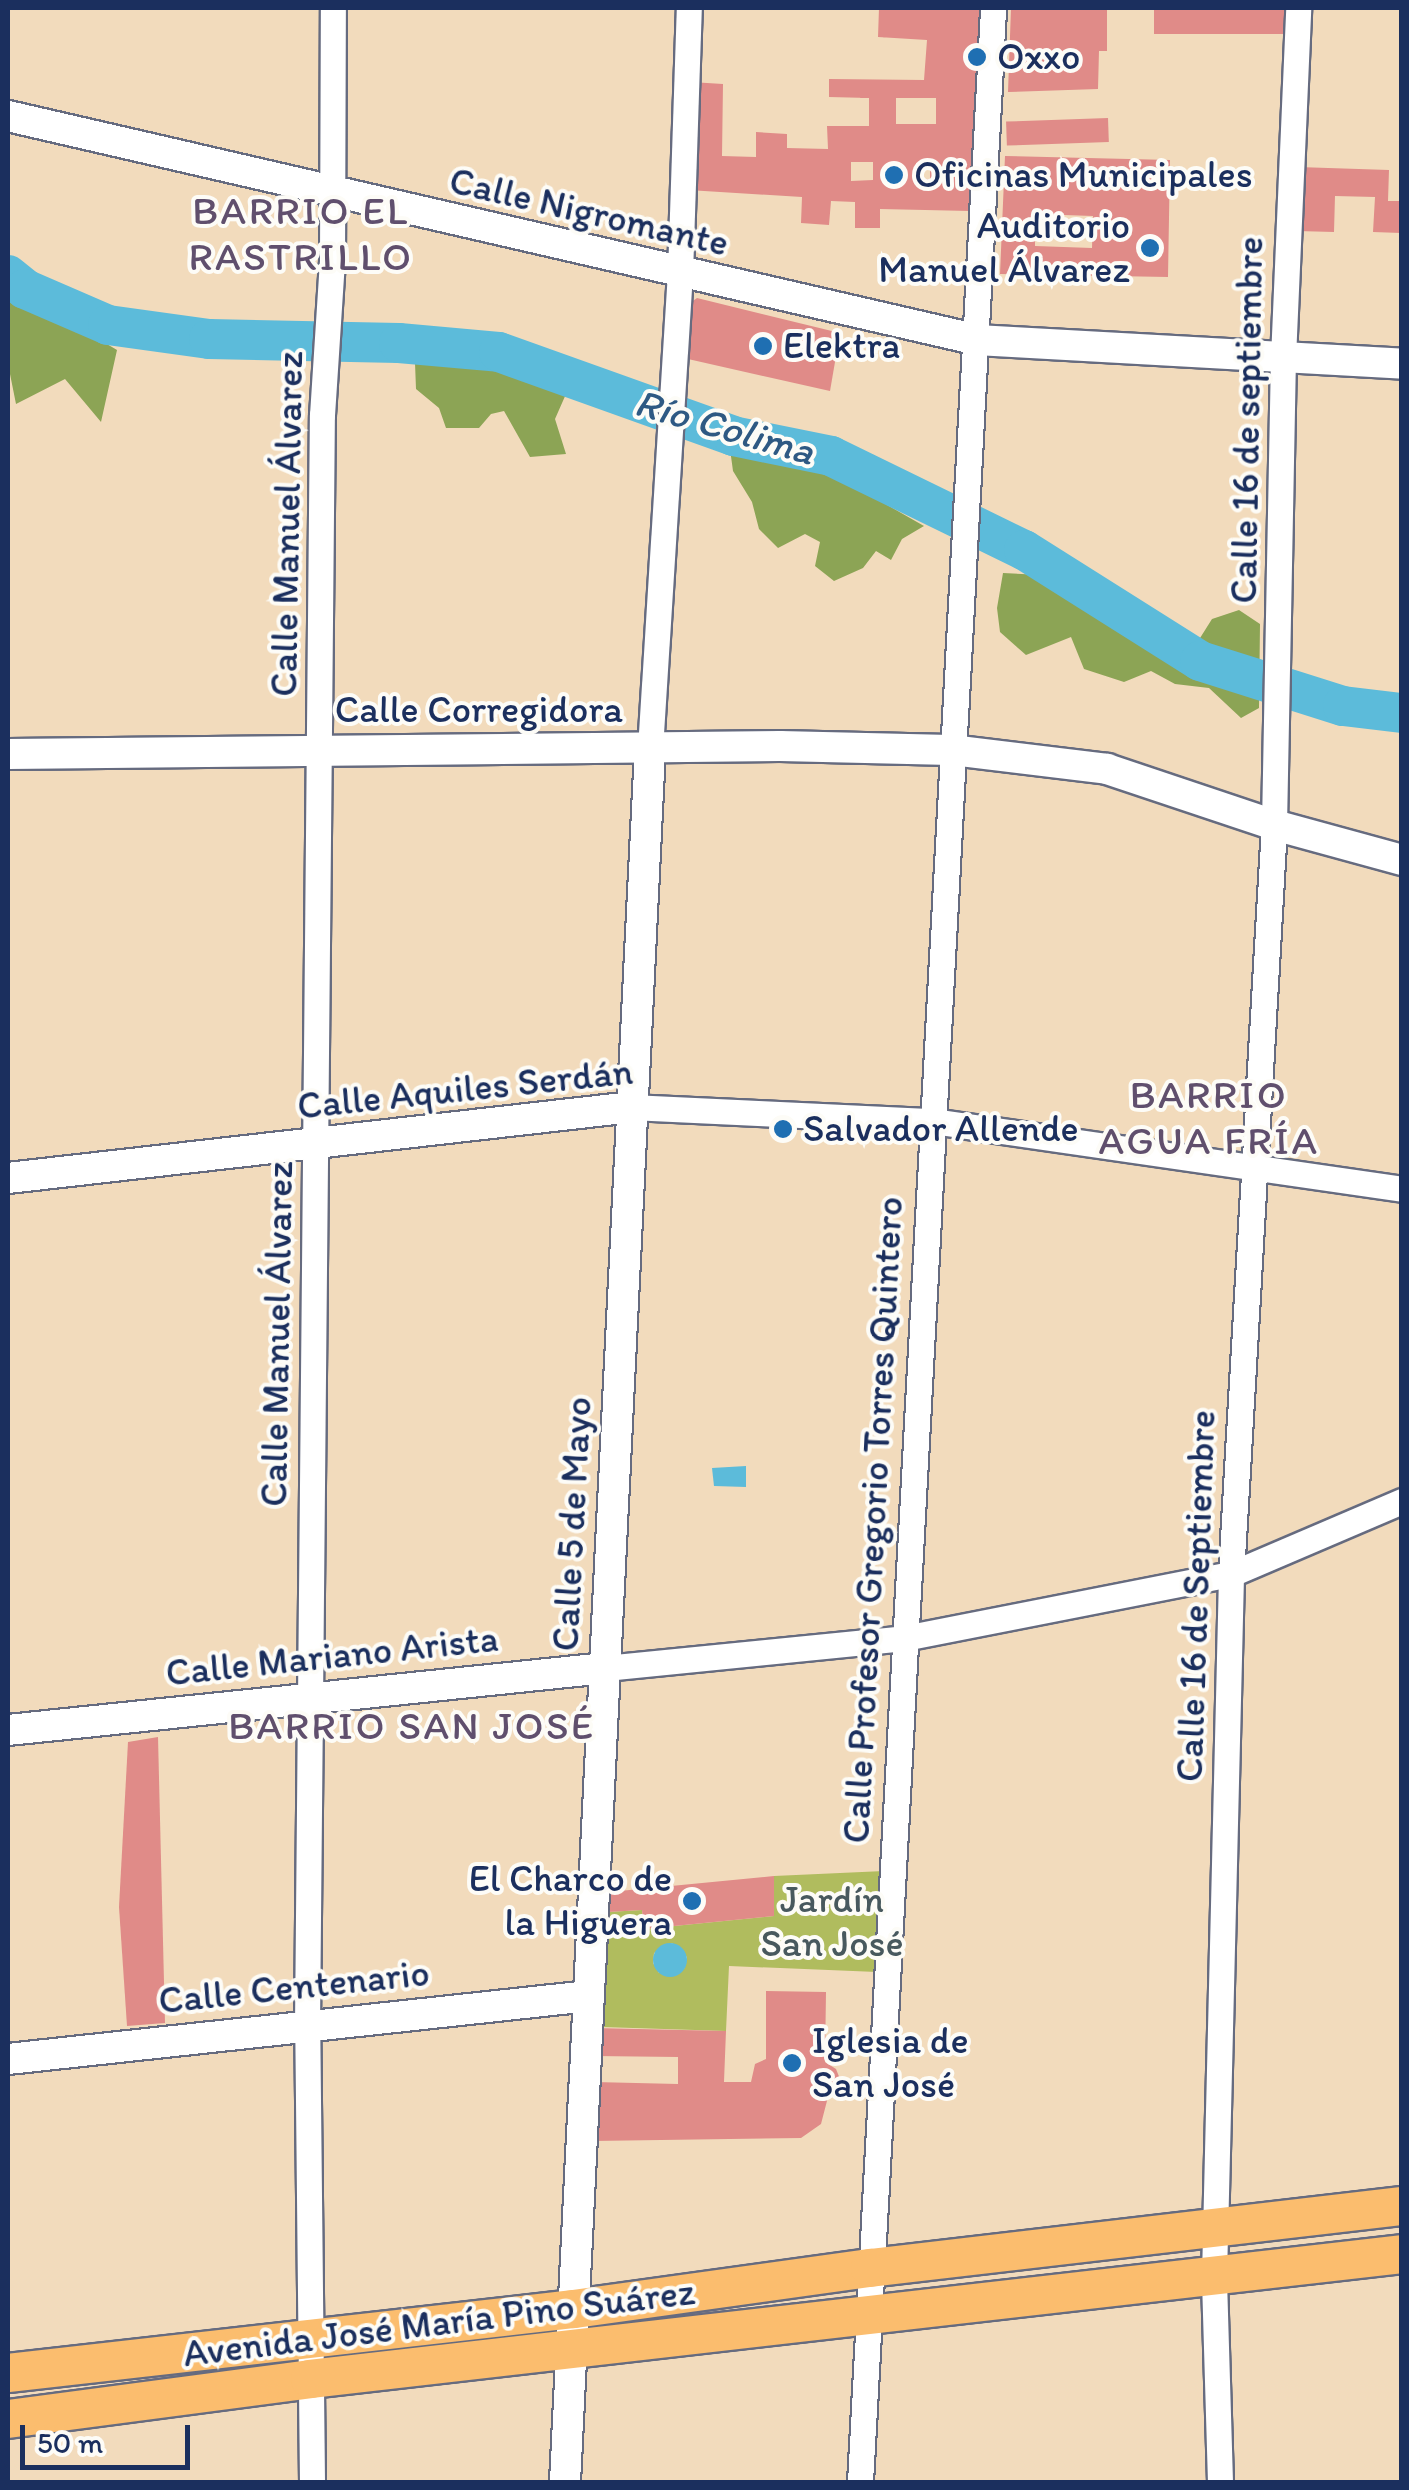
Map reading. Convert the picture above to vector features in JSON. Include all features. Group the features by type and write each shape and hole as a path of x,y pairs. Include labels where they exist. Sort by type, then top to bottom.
{"main road":[{"name":"Avenida José María Pino Suárez","path":"8,2373 574,2309 870,2268 1216,2231 1402,2206"},
{"name":"Avenida José María Pino Suárez","path":"8,2419 310,2379 1402,2254"}],"street":[{"name":"Calle Manuel Álvarez","path":"312,2482 307,2026 322,415 332,262 333,8"},
{"path":"650,749 680,274 689,8"},
{"name":"Calle Profesor Gregorio Torres Quintero","path":"860,2482 993,8"},
{"name":"Calle 16 de septiembre","path":"1278,714 1283,358 1298,8"},
{"name":"Calle Nigromante","path":"8,116 332,194 978,340 1402,364"},
{"name":"Calle 16 de Septiembre","path":"1220,2482 1214,2276 1231,1574 1278,714"},
{"name":"Calle Corregidora","path":"8,754 780,746 952,750 1107,769 1274,825 1402,860"},
{"name":"Calle 5 de Mayo","path":"565,2482 650,749"},
{"name":"Calle Aquiles Serdán","path":"8,1178 316,1146 632,1107 932,1121 1402,1189"},
{"name":"Calle Mariano Arista","path":"8,1730 904,1638 1231,1574 1402,1501"},
{"name":"Calle Centenario","path":"8,2059 589,1996"}],"green space":[{"path":"8,285 117,350 101,422 65,379 16,404 8,364"},
{"path":"495,362 566,394 555,419 566,454 530,457 504,411 491,414 479,428 446,428 439,408 416,389 415,363"},
{"path":"730,449 833,474 924,526 902,539 891,560 876,551 863,568 834,581 815,566 820,542 805,534 778,548 759,529 752,502 733,471"},
{"path":"1003,573 1044,575 1100,589 1136,629 1167,628 1195,646 1212,619 1239,610 1260,624 1259,708 1241,718 1209,688 1175,684 1151,671 1124,682 1084,669 1071,637 1026,655 1000,632 997,608"},
{"name":"Jardín San José","path":"884,1871 877,1972 729,1966 726,2031 602,2027 608,1912 642,1910 644,1929 774,1916 774,1876","holes":["672,1943 687,1957 684,1969 659,1973 653,1963 654,1953"]}],"water":[{"path":"746,1466 746,1487 714,1486 712,1468"},
{"path":"670,1943 682,1948 687,1960 682,1972 670,1977 658,1972 653,1960 658,1948"}],"building":[{"path":"879,8 985,8 970,211 880,209 880,228 855,228 855,202 831,201 829,225 801,223 802,197 688,190 691,82 723,84 722,156 756,157 756,132 787,134 787,148 828,149 827,126 869,126 869,98 829,97 829,79 924,80 927,40 878,37","holes":["896,98 936,98 936,124 896,124","851,162 873,162 873,180 851,181","916,163 930,164 930,179 916,179"]},
{"path":"1011,8 1107,8 1107,51 1099,51 1098,89 1008,92"},
{"path":"1154,8 1290,8 1290,34 1154,34"},
{"path":"1108,118 1109,142 1007,146 1006,122"},
{"path":"1005,156 1170,160 1168,277 1000,274","holes":["1035,214 1093,216 1092,248 1035,246"]},
{"path":"1298,167 1389,170 1388,201 1402,201 1401,233 1373,232 1375,197 1335,196 1334,232 1297,231"},
{"name":"Elektra","path":"697,298 840,333 830,391 688,359 690,303"},
{"path":"158,1737 165,2023 127,2026 119,1907 128,1742"},
{"name":"El Charco de la Higuera","path":"774,1876 774,1916 644,1929 642,1910 608,1912 609,1892"},
{"path":"766,1991 826,1992 825,2062 836,2069 840,2079 828,2097 821,2124 801,2138 592,2141 594,2082 678,2084 678,2057 594,2056 594,2028 726,2031 724,2082 751,2082 755,2064 766,2059"}],"waterway":[{"name":"Río Colima","path":"8,275 25,289 108,325 209,339 399,343 499,352 733,436 831,456 1024,550 1200,661 1343,706 1402,713"}],"place":[{"name":"Oxxo","path":"977,57"},
{"name":"Oficinas Municipales","path":"894,175"},
{"name":"Auditorio Manuel Álvarez","path":"1150,248"},
{"name":"Elektra","path":"763,346"},
{"name":"Salvador Allende","path":"783,1129"},
{"name":"El Charco de la Higuera","path":"692,1901"},
{"name":"Iglesia de San José","path":"792,2063"}],"district":[{"name":"BARRIO EL RASTRILLO","path":"301,233"},
{"name":"BARRIO AGUA FRÍA","path":"1209,1117"},
{"name":"BARRIO SAN JOSÉ","path":"412,1725"}]}
